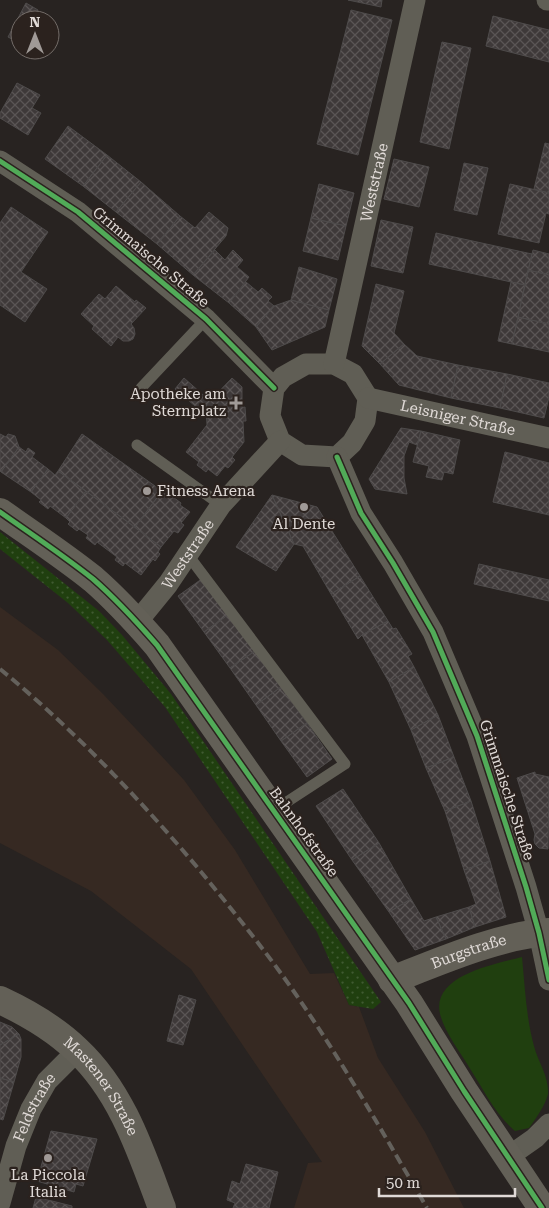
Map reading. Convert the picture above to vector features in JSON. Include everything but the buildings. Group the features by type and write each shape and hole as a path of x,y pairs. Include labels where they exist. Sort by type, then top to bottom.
{"main road":[{"name":"Bahnhofstraße","path":"0,512 54,549 94,580 137,622 157,645 392,980 542,1208"},
{"name":"Burgstraße","path":"392,980 494,943 544,933"},
{"name":"Mastener Straße","path":"0,1000 25,1012 50,1028 78,1050 102,1078 132,1130 162,1208"}],"street":[{"name":"Weststraße","path":"334,364 415,0"},
{"name":"Grimmaische Straße","path":"0,161 78,212 206,319 274,388"},
{"path":"306,364 334,364 353,374 368,398 365,421 352,443 337,457 302,455 280,441 270,416 274,388 283,377 306,364"},
{"name":"Leisniger Straße","path":"368,398 549,438"},
{"name":"Weststraße","path":"137,622 168,584 221,505 280,441"},
{"name":"Grimmaische Straße","path":"337,457 361,513 433,632 477,736 544,933 549,980"},
{"name":"Feldstraße","path":"0,1203 16,1146 31,1109 46,1082 78,1050"},
{"path":"508,1157 535,1138 549,1124"}],"lane":[{"path":"141,388 206,319"},
{"path":"137,445 221,505"},
{"path":"188,555 345,764 273,811"}],"shaded area":[{"path":"0,607 58,650 103,694 184,780 235,850 310,974 334,973 349,1005 359,1007 378,1058 425,1132 464,1208 294,1208 308,1163 322,1162 191,969 91,891 0,843"}],"green space":[{"path":"0,532 99,611 122,635 171,694 381,1002 373,1009 349,1005 317,932 165,707 107,640 68,603 0,549"},
{"path":"522,957 531,1035 547,1081 548,1094 543,1107 529,1128 515,1131 495,1109 449,1035 440,1014 440,1001 445,990 455,981 468,974 497,963"}],"railway":[{"path":"0,669 78,739 151,814 245,926 290,986 326,1040 427,1208"}],"cycle path":[{"path":"0,161 78,212 206,319 274,388"},
{"path":"337,457 361,513 433,632 477,736 526,887 539,933 549,980"},
{"path":"0,512 93,579 157,645 409,1003 464,1091 542,1208"}],"place":[{"name":"Apotheke am Sternplatz","path":"236,403"},
{"name":"Fitness Arena","path":"147,491"},
{"name":"Al Dente","path":"304,507"},
{"name":"La Piccola Italia","path":"48,1158"}]}
